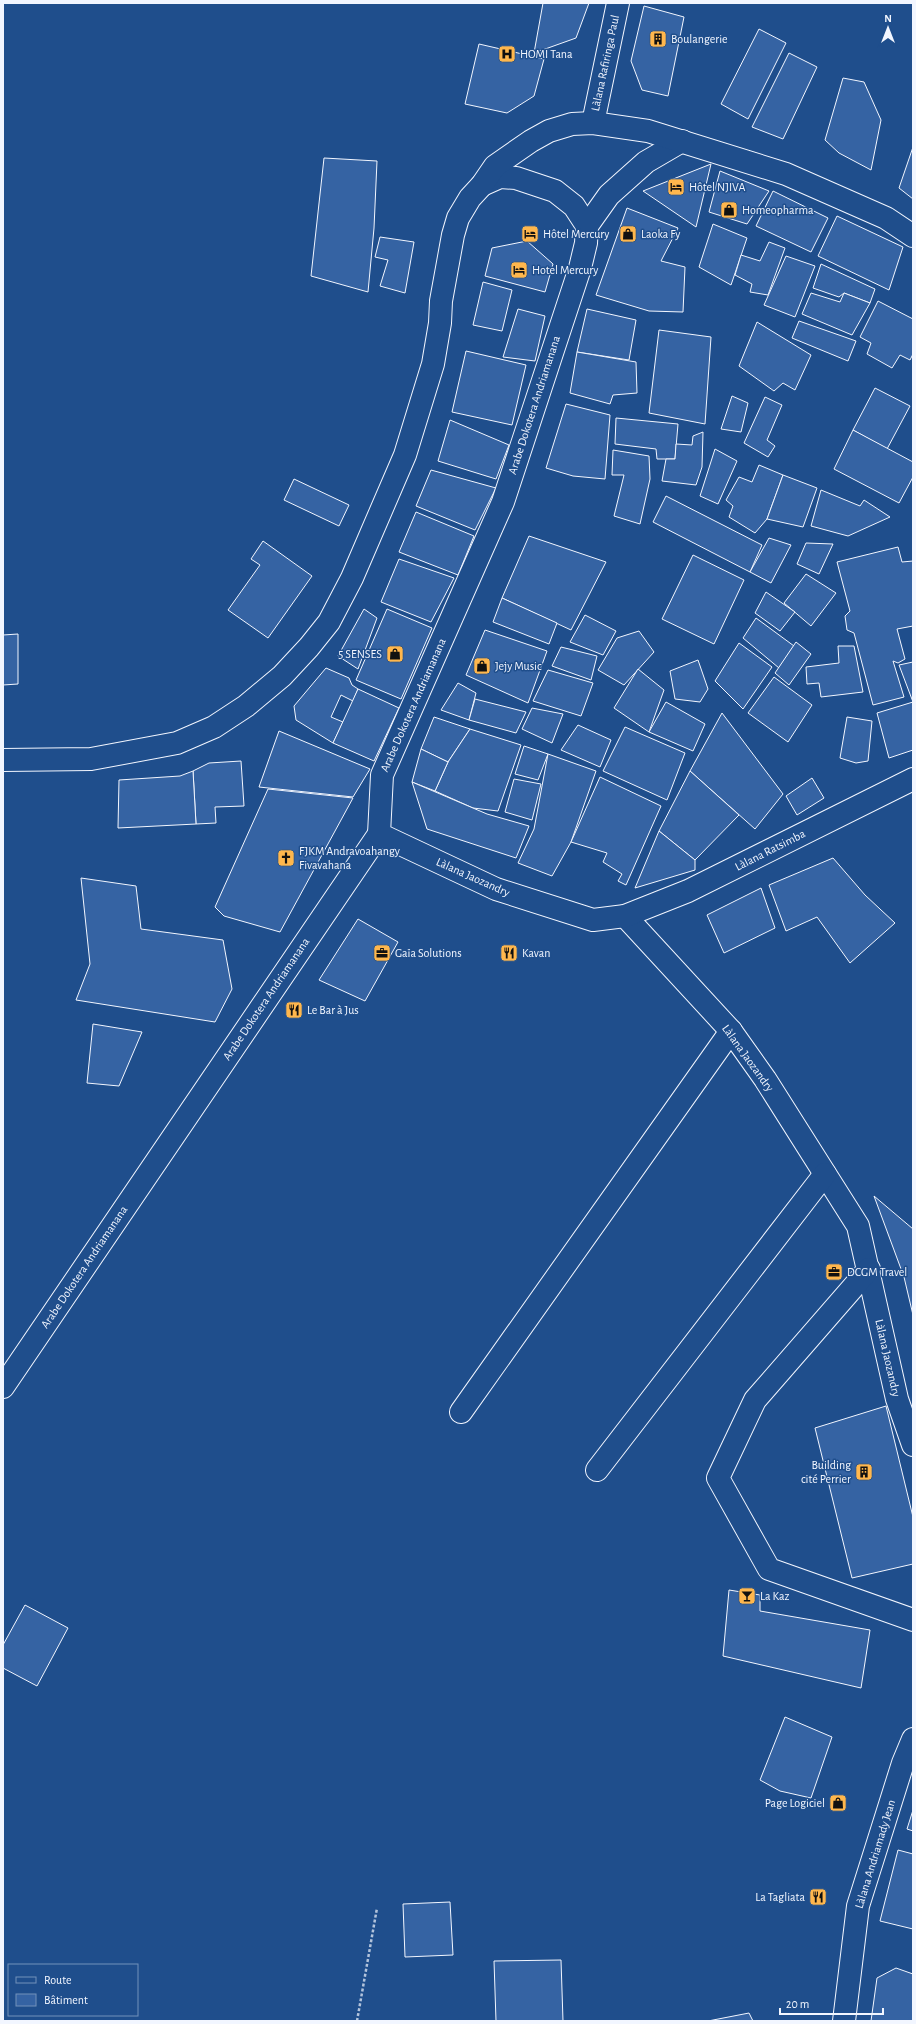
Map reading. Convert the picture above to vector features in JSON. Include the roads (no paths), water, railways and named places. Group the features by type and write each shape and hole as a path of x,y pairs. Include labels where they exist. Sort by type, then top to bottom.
{"main road":[{"name":"Làlana Rafiringa Paul","path":"593,123 618,3"},
{"path":"3,760 91,759 177,744 214,727 246,706 282,676 309,647 329,622 352,578 405,456 433,364 440,324 441,301 453,235 458,218 470,198 482,185 495,166 530,141 549,131 572,124 593,123 648,131 786,174 886,218 913,236"},
{"path":"482,185 500,177 516,178 555,191 574,206 587,226 608,195 646,162 682,141"},
{"name":"Arabe Dokotera Andriamanana","path":"3,1388 379,834 382,775 503,502 580,268 586,243 587,226"},
{"name":"Làlana Ratsimba","path":"625,916 688,891 913,779"},
{"name":"Làlana Jaozandry","path":"379,834 496,889 593,920 625,916 732,1032 764,1079 858,1226 897,1399 913,1445"},
{"path":"461,1412 732,1032"},
{"path":"597,1470 825,1174"},
{"path":"868,1269 755,1400 718,1478 769,1569 913,1620"},
{"name":"Làlana Andriamady Jean","path":"844,2021 858,1906 903,1763 913,1739"}],"place":[{"name":"Boulangerie","path":"658,39"},
{"name":"HOMI Tana","path":"507,54"},
{"name":"Hôtel NJIVA","path":"676,187"},
{"name":"Homeopharma","path":"729,210"},
{"name":"Hôtel Mercury","path":"530,234"},
{"name":"Laoka Fy","path":"628,234"},
{"name":"Hotel Mercury","path":"519,270"},
{"name":"5 SENSES","path":"395,654"},
{"name":"Jejy Music","path":"482,666"},
{"name":"FJKM Andravoahangy Fivavahana","path":"286,858"},
{"name":"Gaïa Solutions","path":"382,953"},
{"name":"Kavan","path":"509,953"},
{"name":"Le Bar à Jus","path":"294,1010"},
{"name":"DCGM Travel","path":"834,1272"},
{"name":"Building cité Perrier","path":"864,1472"},
{"name":"La Kaz","path":"747,1596"},
{"name":"Page Logiciel","path":"838,1803"},
{"name":"La Tagliata","path":"818,1897"}]}
